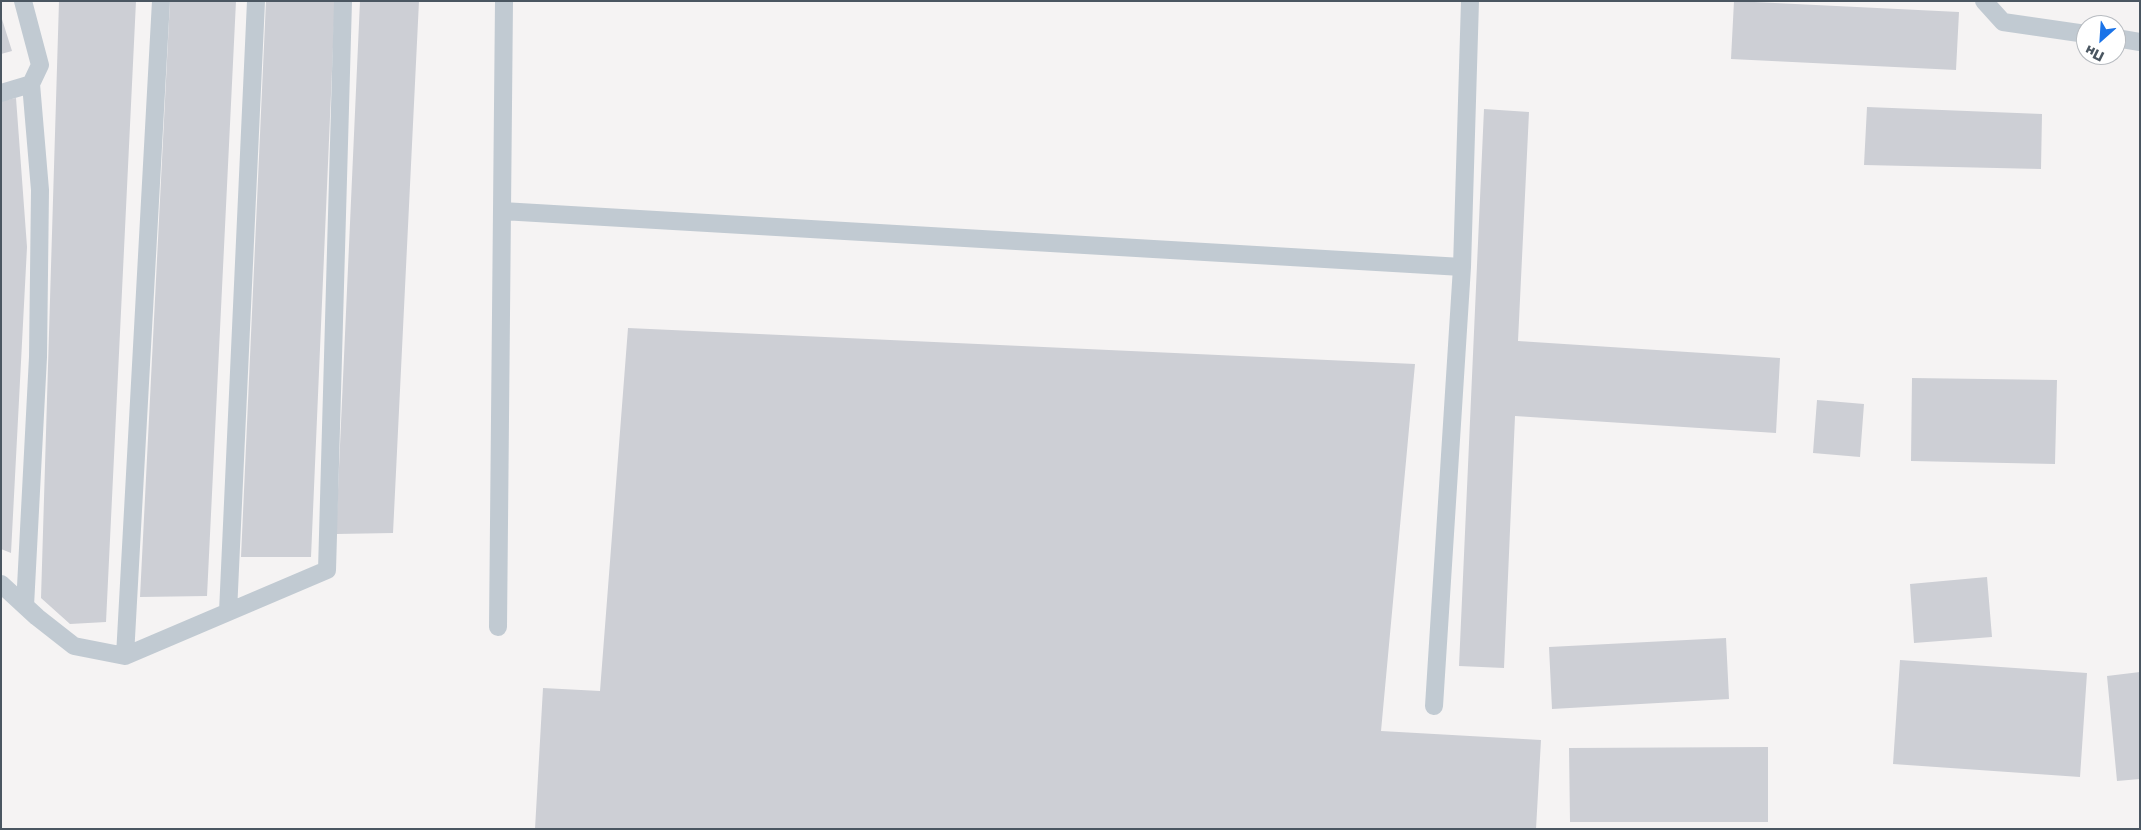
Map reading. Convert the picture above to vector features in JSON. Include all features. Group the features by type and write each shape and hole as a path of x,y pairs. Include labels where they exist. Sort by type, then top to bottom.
{"lane":[{"path":"23,1 40,65 31,84 40,190 38,357 25,606"},
{"path":"125,656 161,1"},
{"path":"228,612 256,1"},
{"path":"1,584 74,646 125,656 327,570 344,1"},
{"path":"498,627 504,1"},
{"path":"1434,706 1462,267 1470,1"},
{"path":"1984,1 2003,22 2076,33"},
{"path":"2126,40 2140,42"},
{"path":"1,93 31,84"},
{"path":"502,211 1462,267"}],"building":[{"path":"59,1 136,1 106,622 70,624 41,598"},
{"path":"170,1 236,1 207,596 140,597"},
{"path":"266,1 335,1 311,557 241,557"},
{"path":"360,1 419,1 393,533 336,534"},
{"path":"1734,1 1959,12 1956,70 1731,59"},
{"path":"1,16 12,51 1,54"},
{"path":"16,98 27,247 11,553 1,549 1,101"},
{"path":"1867,107 2042,114 2041,169 1864,165"},
{"path":"1484,109 1529,112 1518,341 1780,358 1776,433 1515,416 1504,668 1459,666"},
{"path":"628,328 1415,364 1381,731 1541,740 1536,829 535,829 543,688 600,691"},
{"path":"1912,378 2057,380 2055,464 1911,461"},
{"path":"1817,400 1864,404 1860,457 1813,453"},
{"path":"1987,577 1992,637 1914,643 1910,584"},
{"path":"1726,638 1729,699 1552,709 1549,647"},
{"path":"1900,660 2087,673 2080,777 1893,764"},
{"path":"2140,672 2140,779 2117,781 2107,676"},
{"path":"1768,747 1768,822 1570,822 1569,748"}]}
